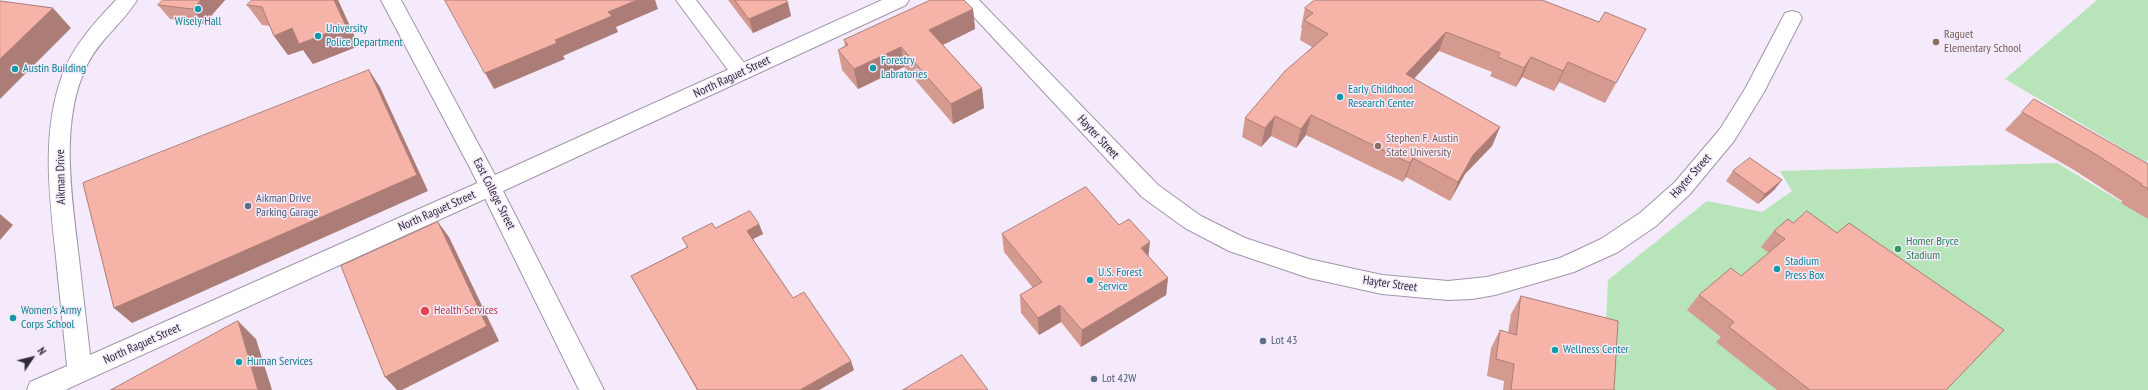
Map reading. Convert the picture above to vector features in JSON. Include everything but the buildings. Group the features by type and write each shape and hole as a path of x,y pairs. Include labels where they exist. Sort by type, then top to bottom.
{"street":[{"name":"Aikman Drive","path":"80,372 62,207 60,157 62,133 68,90 80,58 104,25 127,0"},
{"name":"East College Street","path":"391,0 490,187 592,390"},
{"path":"686,0 741,73"},
{"name":"North Raguet Street","path":"39,390 490,187 899,0"},
{"name":"Hayter Street","path":"968,0 1150,191 1182,216 1234,245 1286,264 1384,285 1449,290 1485,287 1564,266 1589,257 1612,245 1650,218 1697,172 1728,134 1754,92 1792,18"}],"green space":[{"path":"2097,0 2148,0 2148,160 2146,162 2005,79"},
{"name":"Homer Bryce Stadium","path":"2057,163 2148,218 2148,390 1603,390 1608,280 1707,201 1762,212 1792,191 1780,171"}],"place":[{"name":"Wisely Hall","path":"198,9"},
{"name":"University Police Department","path":"318,36"},
{"name":"Raguet Elementary School","path":"1936,42"},
{"name":"Forestry Labratories","path":"873,68"},
{"name":"Austin Building","path":"15,69"},
{"name":"Early Childhood Research Center","path":"1340,97"},
{"name":"Stephen F. Austin State University","path":"1378,146"},
{"name":"Aikman Drive Parking Garage","path":"248,206"},
{"name":"Homer Bryce Stadium","path":"1898,249"},
{"name":"Stadium Press Box","path":"1777,269"},
{"name":"U.S. Forest Service","path":"1090,280"},
{"name":"Health Services","path":"425,311"},
{"name":"Women's Army Corps School","path":"13,318"},
{"name":"Lot 43","path":"1263,341"},
{"name":"Wellness Center","path":"1555,350"},
{"name":"Human Services","path":"239,362"},
{"name":"Lot 42W","path":"1094,379"}]}
